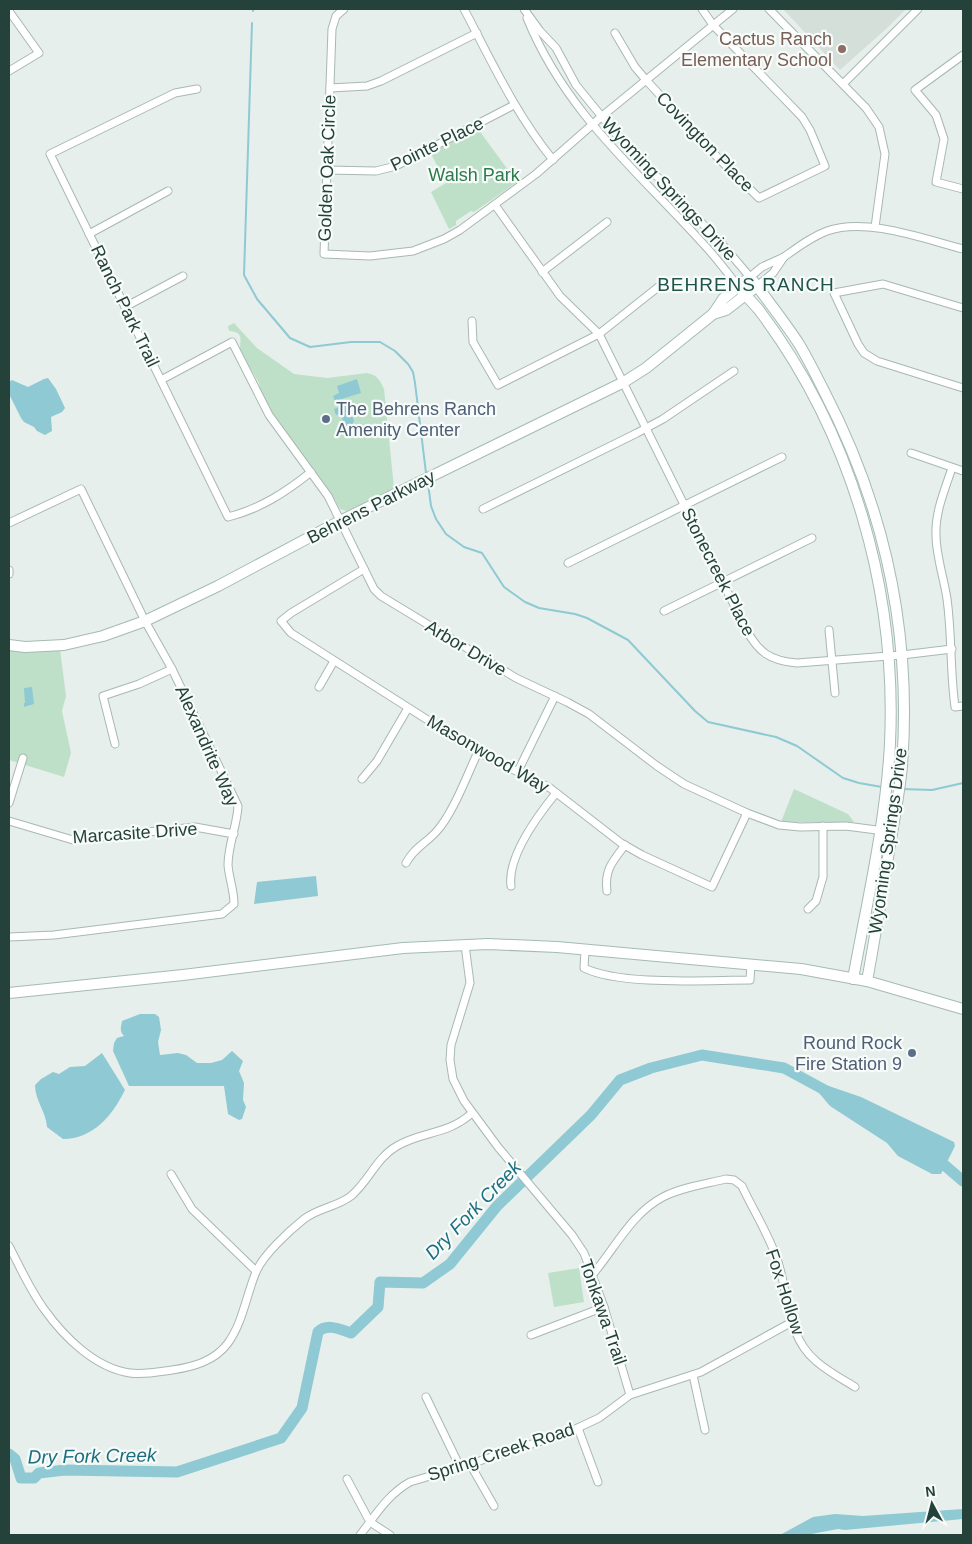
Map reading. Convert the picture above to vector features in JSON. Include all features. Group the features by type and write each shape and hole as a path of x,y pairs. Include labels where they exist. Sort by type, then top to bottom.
{"street":[{"name":"Golden Oak Circle","path":"344,9 336,16 332,29 324,254 370,256 413,251 444,239 495,205 536,174 601,117 733,9"},
{"path":"464,9 514,105 553,160"},
{"name":"Wyoming Springs Drive","path":"524,9 556,48 576,85 601,117 626,146 722,244 757,286 799,345 838,418 856,460 883,540 892,582 902,654 904,708 902,766 867,981"},
{"name":"Wyoming Springs Drive","path":"524,9 559,79 592,126 708,248 745,296 758,309 799,372 820,410 840,455 867,532 884,609 889,656 890,733 888,766 879,830 868,903 853,979"},
{"name":"Covington Place","path":"615,33 635,67 646,80 719,159 759,198 825,166 810,130 802,117 713,25 702,9"},
{"path":"768,9 843,84 879,127 885,154 875,227"},
{"path":"843,84 918,9"},
{"path":"9,12 39,53 9,71"},
{"path":"330,88 367,86 381,81 477,33"},
{"path":"963,55 915,90 936,115 944,139 936,182 963,189"},
{"name":"Ranch Park Trail","path":"197,90 174,93 50,154 228,517 247,512 289,490 311,472"},
{"name":"Pointe Place","path":"327,170 364,172 386,170 408,161 514,105"},
{"path":"90,234 168,191"},
{"name":"Stonecreek Place","path":"495,205 560,296 599,334 752,641 762,652 784,662 889,656 952,648"},
{"path":"542,272 607,222"},
{"name":"Behrens Parkway","path":"713,314 718,304 762,267 784,257 810,239 842,227 875,227 963,249"},
{"name":"Behrens Parkway","path":"9,645 25,647 64,645 103,636 145,621 218,586 340,521 624,382 646,368 713,314 726,310 745,296 773,273 784,257"},
{"path":"125,307 183,276"},
{"path":"472,321 473,342 498,385 599,334 662,284"},
{"path":"963,308 883,284 834,293 864,353 877,361 963,388"},
{"name":"Arbor Drive","path":"161,380 232,342 269,416 328,496 374,589 390,602 516,678 589,714 671,777 747,813 779,825 846,826 892,832"},
{"path":"483,510 647,428 734,371"},
{"path":"911,453 963,471"},
{"path":"568,563 782,457"},
{"path":"952,468 940,506 936,535 947,600 955,707 963,706"},
{"name":"Alexandrite Way","path":"9,523 81,489 238,806 238,820 228,864 234,893 234,904 222,914 54,935 9,937"},
{"path":"664,611 812,538"},
{"name":"Masonwood Way","path":"364,569 290,613 282,621 291,633 478,752 541,782 625,845 712,888 747,813"},
{"path":"830,630 835,693"},
{"path":"319,687 334,661"},
{"path":"115,744 103,696 172,670"},
{"path":"518,771 555,696"},
{"path":"362,779 377,761 408,708"},
{"path":"406,863 412,852 436,832 444,820 478,752"},
{"path":"9,803 23,758"},
{"path":"511,886 510,871 515,860 536,819 556,793"},
{"name":"Marcasite Drive","path":"9,821 72,840 195,827 234,834"},
{"path":"808,909 816,901 823,877 823,826"},
{"path":"607,891 606,875 608,869 625,845"},
{"path":"9,993 191,974 403,948 488,944 557,947 801,969 867,981 963,1008"},
{"name":"Tonkawa Trail","path":"465,945 470,983 453,1036 450,1060 454,1079 472,1113 578,1244 593,1274 630,1395"},
{"path":"585,951 584,968 593,972 631,978 750,980 751,964"},
{"path":"9,1246 35,1294 54,1322 96,1360 120,1371 130,1373 146,1374 184,1368 203,1362 219,1352 228,1342 240,1319 256,1271 271,1250 303,1220 340,1203 353,1194 387,1153 401,1143 452,1127 472,1113"},
{"path":"171,1174 192,1209 256,1271"},
{"name":"Fox Hollow","path":"593,1274 632,1223 655,1202 674,1193 726,1179 734,1180 742,1186 771,1245 781,1272 792,1322 803,1345 816,1361 855,1387"},
{"path":"531,1335 604,1307"},
{"name":"Spring Creek Road","path":"360,1535 387,1500 401,1486 419,1478 542,1442 578,1428 598,1418 630,1395 661,1384 693,1376 792,1322"},
{"path":"693,1376 705,1430"},
{"path":"426,1397 460,1467"},
{"path":"578,1428 598,1482"},
{"path":"470,1464 494,1506"},
{"path":"347,1479 370,1522 390,1535"}],"shaded area":[{"name":"Cactus Ranch Elementary School","path":"783,9 906,9 840,70"}],"green space":[{"name":"Walsh Park","path":"478,129 517,182 474,212 471,211 456,221 456,225 449,229 431,192 446,183 430,152"},
{"path":"234,323 257,348 294,374 327,378 367,373 378,378 384,389 394,488 347,511 340,509 331,493 262,398 259,383 242,358 240,337 237,333 229,331 228,326"},
{"path":"60,649 66,696 62,711 71,753 64,777 9,760 9,650 43,651"},
{"path":"794,789 848,814 854,822 781,822"},
{"path":"579,1268 584,1302 554,1307 548,1273"}],"water":[{"path":"48,378 56,389 65,408 62,412 51,417 52,431 45,435 24,422 21,418 9,394 9,382 12,380 28,387"},
{"path":"357,379 361,393 335,401 333,396 339,393 337,386"},
{"path":"348,404 354,421 348,427 342,419 344,416 342,413 336,415 334,409"},
{"path":"32,687 34,704 24,707 24,688"},
{"path":"316,876 318,896 254,904 257,882"},
{"path":"140,1014 155,1014 159,1017 161,1030 158,1042 160,1055 178,1053 186,1055 197,1063 211,1063 222,1060 232,1051 243,1061 239,1071 244,1083 243,1100 246,1107 242,1119 239,1120 228,1114 224,1086 129,1086 113,1051 114,1043 117,1038 124,1036 121,1030 122,1021"},
{"path":"102,1053 125,1090 114,1109 100,1124 84,1135 63,1139 47,1127 45,1116 35,1091 35,1085 53,1072 59,1074 70,1067 85,1066"},
{"path":"817,1082 861,1097 954,1142 955,1146 941,1174 932,1174 898,1156 887,1143 830,1106 819,1093"},
{"path":"963,1509 963,1519 845,1530 838,1529 806,1535 780,1535 813,1517 835,1514 863,1516"}],"waterway":[{"path":"252,23 244,275 257,299 290,338 310,347 351,342 380,342 395,351 408,364 413,372 415,383 426,473"},
{"path":"428,483 431,506 436,519 446,534 464,547 482,553 504,587 525,602 539,608 587,618 628,640 695,711 708,722 776,737 797,746 843,778 882,787"},
{"path":"902,789 932,790 963,783"},
{"name":"Dry Fork Creek","path":"9,1454 15,1459 21,1478 34,1478 39,1473 65,1470 177,1472 281,1438 302,1408 318,1332 329,1327 351,1333 378,1307 380,1282 423,1283 450,1264 497,1206 591,1115 620,1080 651,1068 702,1055 784,1068 832,1094"},
{"name":"Dry Fork Creek","path":"936,1154 942,1163 963,1181"}],"place":[{"name":"Cactus Ranch Elementary School","path":"842,49"},
{"name":"The Behrens Ranch Amenity Center","path":"326,419"},
{"name":"Round Rock Fire Station 9","path":"912,1053"}],"district":[{"name":"BEHRENS RANCH","path":"746,284"}]}
